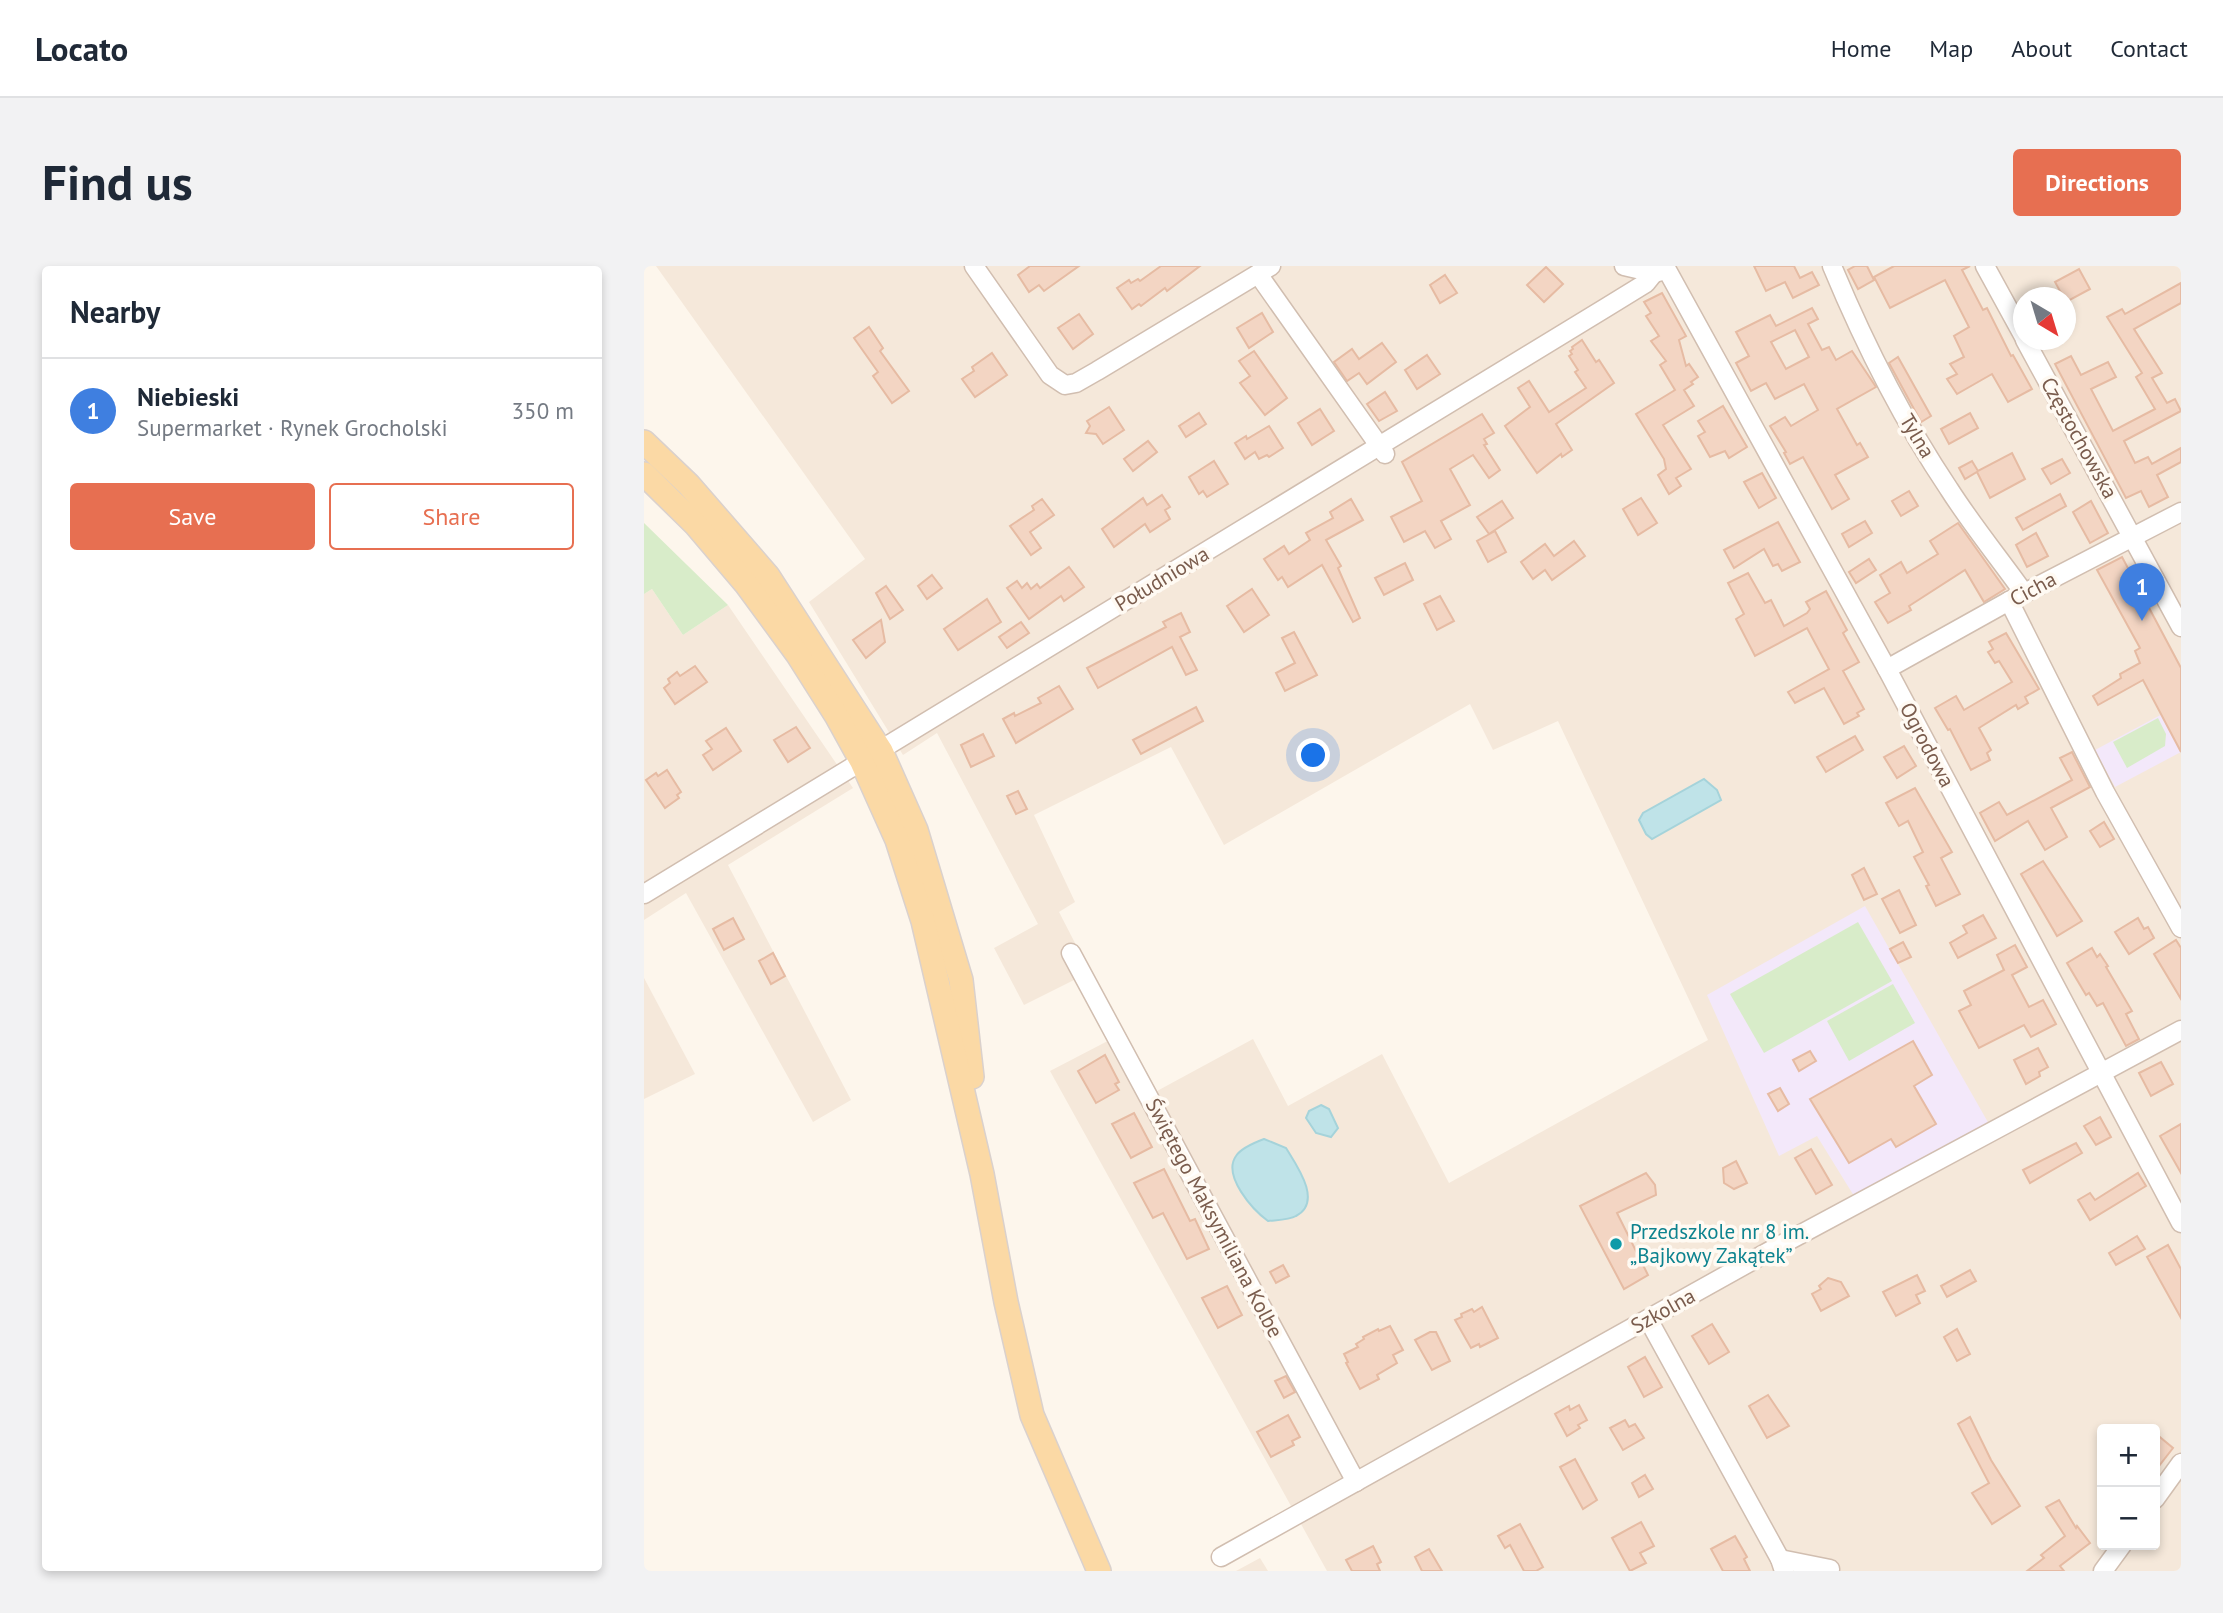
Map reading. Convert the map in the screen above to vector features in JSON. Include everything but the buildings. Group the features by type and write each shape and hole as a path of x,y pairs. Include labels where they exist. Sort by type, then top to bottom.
{"main road":[{"path":"644,442 689,485 768,576 916,830 961,980 982,1174 1006,1302 1032,1415 1099,1571"},
{"path":"644,474 696,525 746,583 836,715 871,756"}],"street":[{"path":"974,266 1045,370 1053,379 1065,385 1076,383 1097,371 1264,270 1382,450"},
{"path":"1624,266 1667,270"},
{"name":"Tylna","path":"1832,266 1880,373 2017,597 2105,792 2181,928"},
{"name":"Częstochowska","path":"1985,266 2013,318"},
{"name":"Południowa","path":"644,894 1382,450 1667,270"},
{"name":"Ogrodowa","path":"1667,270 1887,669 2181,1223"},
{"name":"Częstochowska","path":"2031,350 2181,627"},
{"name":"Cicha","path":"1887,669 2017,597 2181,512"},
{"name":"Świętego Maksymiliana Kolbe","path":"1071,953 1356,1482"},
{"name":"Szkolna","path":"1221,1557 1775,1248 2181,1030"},
{"path":"1648,1320 1782,1565 1830,1569"},
{"path":"2160,1492 2181,1463"},
{"path":"2103,1571 2118,1550"}],"shaded area":[{"path":"656,266 2181,266 2181,1571 1327,1571 1050,1071 1125,1032 1157,1091 1253,1039 1288,1106 1382,1054 1449,1183 1708,1040 1558,721 1493,750 1470,704 1224,845 1171,747 1034,815 1075,902 1059,912 1090,972 1024,1005 994,948 1038,924 937,733 903,755 809,602 865,559"},
{"path":"652,589 683,635 728,605 853,788 728,865 851,1100 813,1122 686,893 644,920 644,594"},
{"path":"2181,704 2181,752 2115,787 2095,750"},
{"path":"1865,906 1989,1124 1854,1196 1817,1136 1779,1156 1707,995"},
{"path":"644,978 695,1074 644,1099"},
{"path":"1260,1558 1268,1571 1236,1571"}],"green space":[{"path":"644,523 728,605 683,635 652,589 644,594"},
{"path":"2158,718 2166,734 2165,746 2127,768 2113,742"},
{"path":"1858,922 1892,981 1764,1053 1730,994"},
{"path":"1893,984 1915,1023 1849,1061 1827,1021"}],"water":[{"path":"1704,779 1717,790 1721,800 1652,839 1646,834 1639,820 1643,813"},
{"path":"1321,1105 1329,1109 1338,1128 1331,1137 1316,1133 1306,1118 1309,1111"},
{"path":"1264,1139 1286,1148 1305,1184 1307,1202 1304,1210 1296,1216 1268,1221 1248,1201 1236,1182 1233,1164 1236,1156 1245,1148"}],"place":[{"name":"Niebieski","path":"2142,621"},
{"name":"Przedszkole nr 8 im. „Bajkowy Zakątek”","path":"1616,1244"}]}
